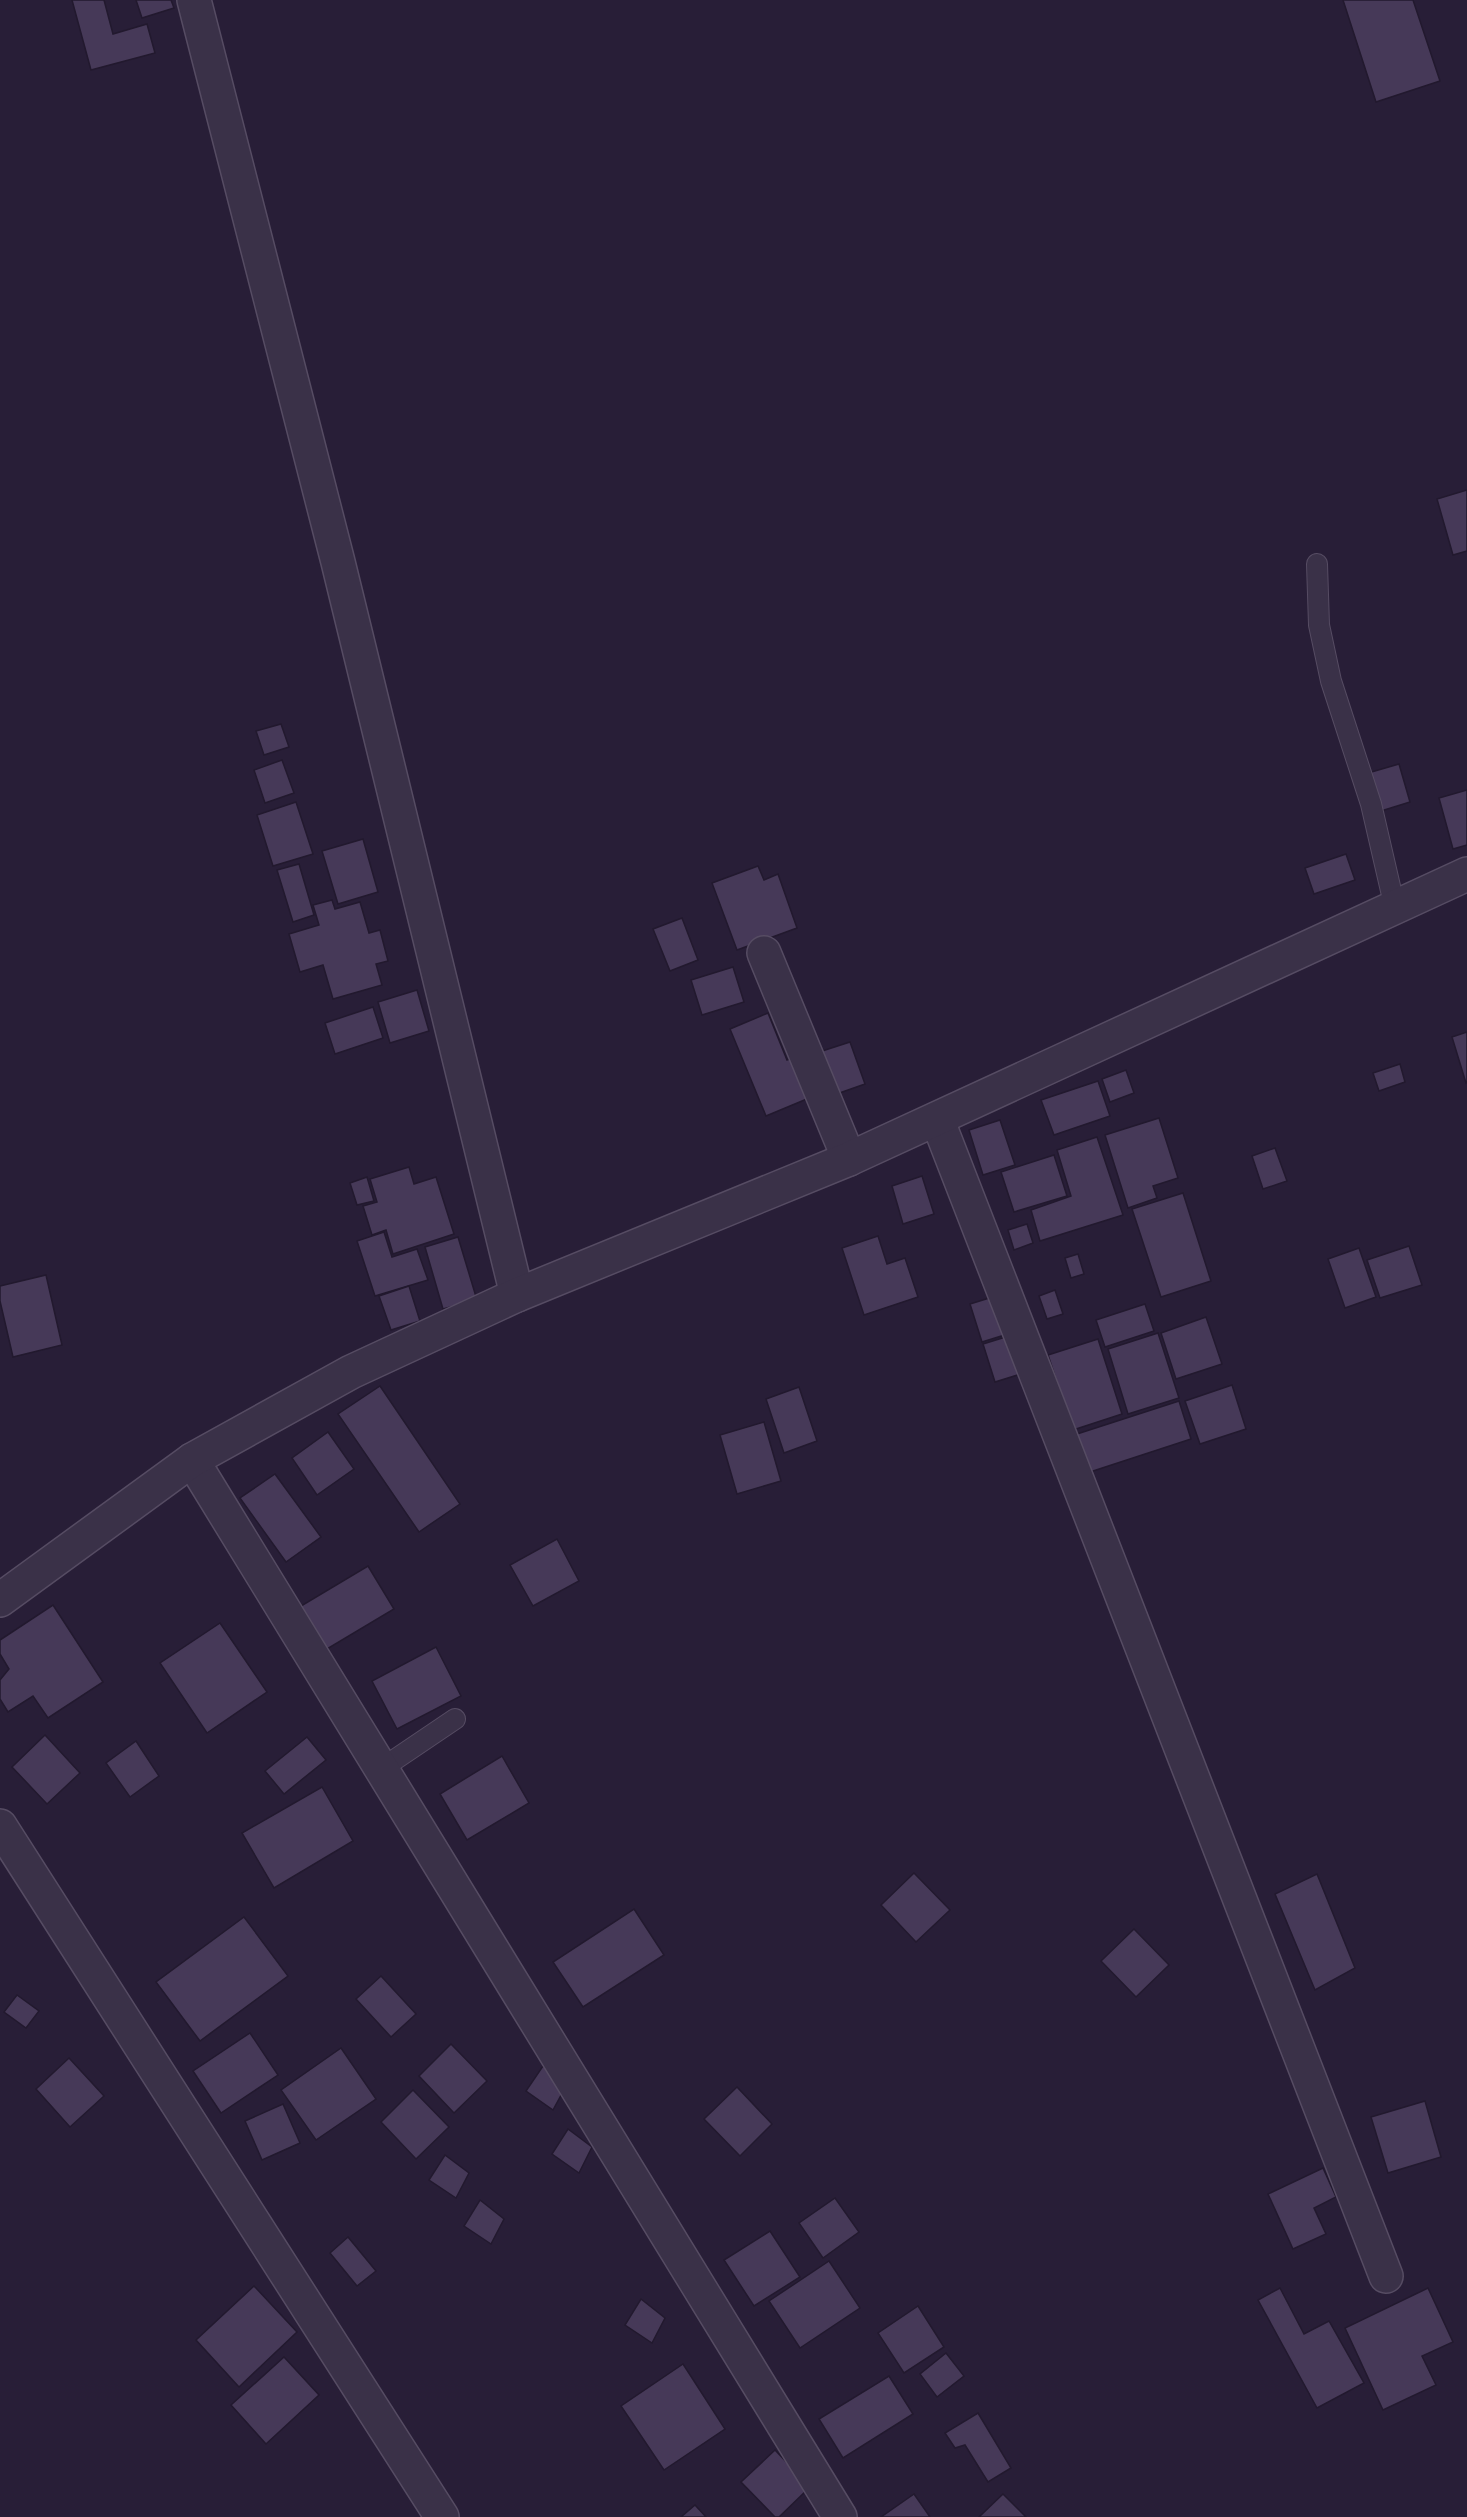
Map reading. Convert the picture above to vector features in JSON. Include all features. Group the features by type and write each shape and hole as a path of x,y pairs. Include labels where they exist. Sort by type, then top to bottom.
{"street":[{"path":"194,0 338,562 517,1295"},
{"path":"0,1600 192,1460 351,1372 517,1295 849,1159 1467,874"},
{"path":"764,953 849,1159"},
{"path":"937,1119 1386,2276"},
{"path":"192,1460 840,2517"},
{"path":"0,1826 442,2517"}],"lane":[{"path":"1317,564 1319,625 1330,681 1371,804 1395,908"},
{"path":"381,1769 455,1719"}],"building":[{"path":"72,0 104,0 113,34 147,24 155,53 91,70"},
{"path":"136,0 171,0 174,8 142,18"},
{"path":"1343,0 1413,0 1440,81 1376,102"},
{"path":"1467,490 1467,551 1453,555 1437,499"},
{"path":"281,724 289,747 264,755 256,731"},
{"path":"282,760 294,793 265,803 254,770"},
{"path":"1399,764 1410,802 1381,811 1368,773"},
{"path":"1467,790 1467,845 1453,849 1439,798"},
{"path":"296,802 313,854 273,866 257,815"},
{"path":"363,839 378,892 338,904 322,851"},
{"path":"1346,854 1355,880 1314,894 1305,868"},
{"path":"299,864 314,915 293,922 277,870"},
{"path":"758,866 764,880 778,874 797,928 737,950 712,883"},
{"path":"332,900 335,909 360,902 369,933 380,930 388,961 376,964 382,985 333,999 323,965 300,972 289,934 319,925 313,905"},
{"path":"682,918 698,960 670,971 653,929"},
{"path":"733,967 744,1002 702,1015 691,980"},
{"path":"417,990 429,1031 390,1043 378,1002"},
{"path":"373,1007 383,1038 335,1054 325,1023"},
{"path":"768,1013 787,1060 797,1056 814,1096 766,1116 730,1029"},
{"path":"1467,1032 1467,1082 1466,1083 1452,1037"},
{"path":"850,1042 865,1084 831,1096 816,1053"},
{"path":"1400,1064 1405,1082 1379,1091 1373,1073"},
{"path":"1126,1070 1134,1093 1110,1102 1102,1079"},
{"path":"1098,1081 1110,1116 1054,1135 1041,1100"},
{"path":"1159,1118 1178,1178 1153,1186 1157,1198 1128,1208 1105,1135"},
{"path":"1000,1120 1015,1165 983,1175 969,1130"},
{"path":"1097,1137 1123,1215 1040,1241 1031,1210 1071,1196 1057,1150"},
{"path":"1275,1148 1287,1181 1263,1189 1252,1156"},
{"path":"1054,1155 1067,1196 1014,1212 1001,1172"},
{"path":"409,1167 414,1184 436,1177 454,1234 393,1254 386,1230 372,1235 363,1206 377,1202 370,1179"},
{"path":"922,1176 934,1214 903,1224 892,1186"},
{"path":"367,1177 374,1201 357,1205 350,1183"},
{"path":"1183,1193 1211,1281 1161,1297 1132,1209"},
{"path":"1027,1224 1033,1243 1014,1250 1008,1230"},
{"path":"384,1232 392,1257 417,1249 428,1280 375,1296 357,1241"},
{"path":"878,1236 887,1264 905,1258 918,1297 864,1315 842,1248"},
{"path":"458,1237 477,1300 443,1309 425,1247"},
{"path":"1409,1246 1422,1285 1380,1298 1367,1260"},
{"path":"1359,1248 1376,1297 1345,1308 1328,1259"},
{"path":"1078,1254 1084,1274 1071,1278 1065,1258"},
{"path":"46,1275 62,1345 13,1357 0,1301 0,1286"},
{"path":"409,1286 420,1321 391,1330 379,1296"},
{"path":"1055,1290 1063,1314 1047,1319 1039,1296"},
{"path":"999,1295 1011,1333 982,1342 970,1304"},
{"path":"1145,1304 1154,1331 1105,1347 1096,1320"},
{"path":"1206,1317 1222,1364 1176,1379 1161,1333"},
{"path":"1158,1333 1179,1398 1128,1414 1108,1349"},
{"path":"1012,1335 1024,1373 995,1382 983,1344"},
{"path":"1098,1339 1122,1414 1073,1430 1048,1355"},
{"path":"1232,1385 1246,1429 1200,1444 1185,1401"},
{"path":"380,1386 460,1504 419,1532 338,1414"},
{"path":"799,1387 817,1441 784,1453 766,1399"},
{"path":"1179,1401 1191,1439 1090,1472 1077,1434"},
{"path":"764,1422 781,1481 737,1494 720,1435"},
{"path":"328,1432 354,1469 317,1495 292,1458"},
{"path":"275,1474 321,1537 286,1562 240,1498"},
{"path":"557,1539 579,1581 533,1606 510,1565"},
{"path":"368,1566 394,1609 327,1649 301,1606"},
{"path":"53,1605 103,1682 48,1718 33,1696 8,1712 0,1699 0,1680 9,1669 0,1654 0,1640"},
{"path":"220,1623 267,1692 207,1733 160,1663"},
{"path":"436,1647 461,1696 397,1729 372,1681"},
{"path":"45,1735 80,1773 47,1804 12,1767"},
{"path":"307,1737 326,1760 284,1794 265,1771"},
{"path":"136,1741 159,1776 130,1797 106,1763"},
{"path":"502,1756 529,1803 467,1840 440,1794"},
{"path":"322,1787 353,1841 274,1888 242,1833"},
{"path":"914,1873 950,1910 916,1942 881,1905"},
{"path":"1317,1874 1355,1968 1315,1990 1275,1894"},
{"path":"634,1909 664,1955 583,2007 553,1962"},
{"path":"244,1917 288,1976 200,2041 156,1982"},
{"path":"1134,1929 1169,1965 1136,1997 1101,1961"},
{"path":"381,1976 416,2014 391,2037 356,1999"},
{"path":"17,1995 39,2011 26,2028 4,2012"},
{"path":"250,2033 278,2075 221,2113 193,2071"},
{"path":"451,2044 487,2081 454,2113 419,2076"},
{"path":"341,2048 376,2099 316,2140 281,2090"},
{"path":"69,2058 104,2096 70,2127 36,2089"},
{"path":"543,2066 567,2084 553,2110 526,2091"},
{"path":"737,2087 772,2124 740,2156 704,2119"},
{"path":"413,2090 449,2127 416,2159 381,2122"},
{"path":"1425,2101 1441,2157 1388,2173 1371,2117"},
{"path":"283,2104 300,2143 262,2160 245,2121"},
{"path":"568,2129 592,2147 579,2173 552,2154"},
{"path":"445,2155 469,2173 456,2198 429,2180"},
{"path":"1323,2168 1336,2197 1314,2208 1326,2234 1293,2249 1268,2194"},
{"path":"835,2198 859,2232 823,2258 799,2223"},
{"path":"480,2200 504,2219 491,2244 464,2226"},
{"path":"770,2231 800,2277 754,2306 724,2260"},
{"path":"348,2237 376,2271 357,2286 330,2253"},
{"path":"829,2261 860,2308 800,2348 769,2301"},
{"path":"254,2286 297,2332 239,2387 196,2340"},
{"path":"1280,2288 1304,2334 1329,2321 1364,2383 1317,2408 1258,2300"},
{"path":"1428,2288 1453,2342 1422,2356 1436,2385 1383,2410 1345,2328"},
{"path":"641,2299 665,2318 652,2343 625,2325"},
{"path":"918,2306 944,2347 904,2373 878,2333"},
{"path":"946,2353 964,2376 937,2397 920,2374"},
{"path":"284,2357 319,2395 266,2444 231,2405"},
{"path":"683,2364 725,2429 664,2470 621,2406"},
{"path":"889,2376 913,2414 843,2458 819,2419"},
{"path":"978,2413 1011,2468 988,2482 965,2445 955,2448 945,2433"},
{"path":"775,2450 810,2487 779,2517 775,2517 741,2482"},
{"path":"914,2494 930,2517 881,2517"},
{"path":"1003,2494 1026,2517 979,2517"},
{"path":"695,2505 706,2517 681,2517"}]}
